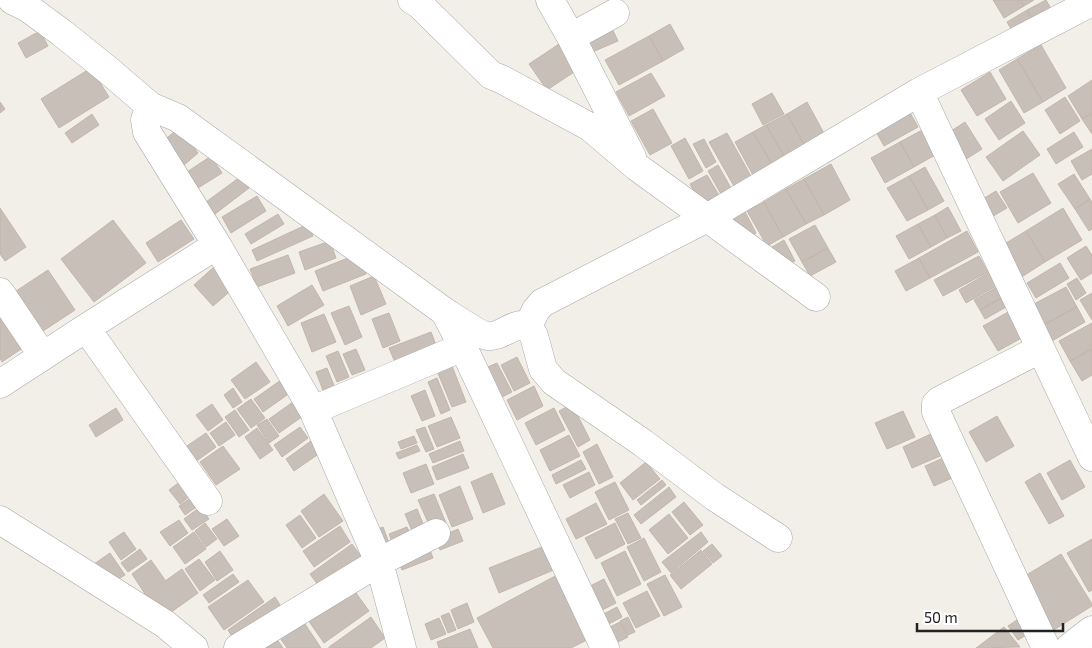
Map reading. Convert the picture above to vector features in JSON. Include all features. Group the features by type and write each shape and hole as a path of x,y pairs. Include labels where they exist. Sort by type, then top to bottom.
{"street":[{"path":"12,0 28,8 62,33 150,106 178,118 445,312 485,336 498,335 523,324 528,326 534,336 543,369 554,382 643,443 715,497 778,538"},
{"path":"412,0 419,4 491,75 590,127 638,167 816,297"},
{"path":"550,0 638,167"},
{"path":"528,326 542,303 707,218 919,92 1088,7"},
{"path":"571,37 615,13"},
{"path":"919,92 1092,457"},
{"path":"150,106 145,120 147,132 218,245 313,410 379,562 402,648"},
{"path":"0,384 218,245"},
{"path":"0,292 43,356"},
{"path":"445,312 463,347 597,645"},
{"path":"86,328 208,501"},
{"path":"313,410 463,347"},
{"path":"1040,348 939,401 936,404 936,412 1046,648"},
{"path":"0,520 165,624 194,648"},
{"path":"238,648 379,562 436,533"}],"building":[{"path":"993,0 1020,0 1024,6 1004,18"},
{"path":"1020,0 1034,0 1024,6"},
{"path":"1046,0 1056,17 1037,28 1027,10"},
{"path":"1027,10 1037,28 1017,39 1007,22"},
{"path":"609,22 618,41 590,53 581,34"},
{"path":"670,24 684,49 663,61 649,36"},
{"path":"40,31 48,46 26,58 18,43"},
{"path":"649,36 663,61 619,85 605,60"},
{"path":"562,42 580,68 547,90 529,64"},
{"path":"1041,45 1066,88 1043,102 1017,59"},
{"path":"1017,59 1043,102 1024,113 999,70"},
{"path":"91,68 109,97 59,128 41,99"},
{"path":"990,72 1006,99 977,116 961,90"},
{"path":"651,73 665,96 629,116 616,92"},
{"path":"1092,80 1092,113 1082,119 1068,96"},
{"path":"772,93 784,114 763,125 752,104"},
{"path":"1065,97 1080,121 1060,134 1045,110"},
{"path":"1011,101 1025,123 999,140 985,119"},
{"path":"0,102 5,109 0,113"},
{"path":"807,102 826,137 806,148 787,114"},
{"path":"653,109 672,143 650,155 631,121"},
{"path":"909,111 918,127 884,146 875,130"},
{"path":"1092,113 1092,134 1082,119"},
{"path":"92,114 99,125 72,143 65,133"},
{"path":"787,114 806,148 786,159 766,125"},
{"path":"965,122 982,149 963,161 945,135"},
{"path":"766,125 786,159 773,166 753,132"},
{"path":"179,128 198,153 183,166 163,141"},
{"path":"924,129 937,154 914,167 900,142"},
{"path":"1023,131 1040,155 1003,181 986,157"},
{"path":"753,132 773,166 754,177 735,142"},
{"path":"1074,132 1083,147 1056,164 1047,149"},
{"path":"727,133 752,178 735,188 709,142"},
{"path":"685,138 703,171 689,179 671,146"},
{"path":"704,139 716,162 706,168 693,144"},
{"path":"900,142 914,167 885,183 871,158"},
{"path":"1092,149 1092,174 1082,180 1071,161"},
{"path":"211,156 222,173 198,188 187,172"},
{"path":"831,164 850,200 824,215 804,179"},
{"path":"718,165 731,188 721,194 708,171"},
{"path":"925,167 944,201 928,210 909,176"},
{"path":"1033,173 1051,203 1018,223 1000,192"},
{"path":"1074,174 1090,199 1075,209 1058,184"},
{"path":"707,175 720,197 702,207 690,184"},
{"path":"909,176 928,210 907,221 887,188"},
{"path":"240,177 249,188 215,214 206,202"},
{"path":"804,179 824,215 806,224 786,189"},
{"path":"786,189 806,224 783,237 764,202"},
{"path":"996,191 1007,208 988,219 978,202"},
{"path":"257,196 266,211 231,233 222,217"},
{"path":"1090,199 1092,202 1092,229 1089,231 1075,209"},
{"path":"764,202 783,237 767,246 747,211"},
{"path":"948,207 961,231 947,238 935,215"},
{"path":"0,208 26,247 5,261 0,254"},
{"path":"743,208 756,233 742,241 728,216"},
{"path":"1063,208 1082,240 1045,262 1026,231"},
{"path":"278,214 284,224 251,244 245,234"},
{"path":"935,215 947,238 931,247 918,224"},
{"path":"113,220 146,263 94,302 61,259"},
{"path":"181,220 194,239 158,262 146,243"},
{"path":"308,224 313,236 257,261 252,250"},
{"path":"918,224 931,247 909,259 896,236"},
{"path":"815,225 828,248 802,262 789,239"},
{"path":"967,231 978,252 930,278 919,258"},
{"path":"1026,231 1045,262 1020,278 1001,246"},
{"path":"784,240 795,261 778,270 767,250"},
{"path":"330,241 336,258 305,270 299,252"},
{"path":"1086,246 1092,255 1092,273 1081,280 1067,258"},
{"path":"828,248 836,262 810,276 802,262"},
{"path":"358,254 366,274 323,291 315,271"},
{"path":"288,255 295,273 257,287 250,269"},
{"path":"979,256 988,272 943,296 934,280"},
{"path":"919,258 930,278 906,291 895,271"},
{"path":"1060,263 1069,278 1036,298 1027,283"},
{"path":"216,265 235,287 213,306 194,285"},
{"path":"48,270 75,310 40,333 13,293"},
{"path":"990,272 998,285 966,303 959,290"},
{"path":"374,276 386,304 361,315 350,286"},
{"path":"1077,278 1086,293 1076,300 1067,284"},
{"path":"312,285 324,305 288,326 277,306"},
{"path":"997,287 1003,297 980,310 974,300"},
{"path":"1066,287 1077,307 1043,325 1032,305"},
{"path":"1092,293 1092,320 1080,300"},
{"path":"1003,297 1008,306 985,319 980,310"},
{"path":"349,306 362,337 345,345 331,313"},
{"path":"1077,307 1085,322 1052,341 1043,325"},
{"path":"1010,311 1025,336 998,351 983,326"},
{"path":"0,313 24,347 2,362 0,358"},
{"path":"389,313 400,341 383,348 372,319"},
{"path":"324,314 336,342 312,352 301,323"},
{"path":"1092,323 1092,349 1070,361 1059,341"},
{"path":"431,332 438,350 397,367 389,348"},
{"path":"356,349 365,370 352,375 343,354"},
{"path":"1092,349 1092,375 1082,381 1070,361"},
{"path":"338,351 349,377 337,382 326,356"},
{"path":"517,357 530,383 514,391 501,365"},
{"path":"256,362 270,382 245,399 231,380"},
{"path":"497,363 512,392 498,399 483,369"},
{"path":"452,366 466,402 452,407 437,371"},
{"path":"327,368 335,388 324,393 316,372"},
{"path":"437,378 450,410 441,414 428,382"},
{"path":"281,380 290,393 263,412 254,399"},
{"path":"534,386 543,406 517,420 507,400"},
{"path":"233,388 242,402 233,408 224,395"},
{"path":"425,390 435,416 422,421 411,396"},
{"path":"251,399 265,418 251,428 237,409"},
{"path":"293,402 303,416 279,433 269,419"},
{"path":"212,404 223,420 208,431 196,415"},
{"path":"572,404 590,440 578,447 559,411"},
{"path":"116,408 123,420 96,437 89,425"},
{"path":"554,408 565,430 536,445 525,423"},
{"path":"235,410 249,430 239,437 225,417"},
{"path":"903,411 915,437 887,449 875,423"},
{"path":"997,416 1014,446 986,462 969,432"},
{"path":"451,417 460,438 437,447 428,426"},
{"path":"267,419 279,436 269,443 257,425"},
{"path":"226,422 235,435 219,446 210,433"},
{"path":"300,427 308,438 282,457 274,445"},
{"path":"425,427 434,449 426,452 416,430"},
{"path":"257,428 273,450 260,459 245,437"},
{"path":"935,432 945,454 912,468 903,447"},
{"path":"206,433 216,447 195,462 184,448"},
{"path":"569,435 580,456 550,471 540,450"},
{"path":"414,436 417,443 401,449 398,442"},
{"path":"311,441 320,453 294,471 286,459"},
{"path":"460,441 464,451 433,463 429,454"},
{"path":"597,444 613,477 599,484 583,452"},
{"path":"417,445 420,451 399,459 396,453"},
{"path":"223,446 240,469 216,485 200,462"},
{"path":"463,454 469,468 437,480 432,467"},
{"path":"950,455 959,475 934,486 925,466"},
{"path":"581,460 586,469 556,484 552,475"},
{"path":"1070,460 1085,487 1062,500 1047,473"},
{"path":"646,462 660,479 633,500 620,483"},
{"path":"426,464 434,484 411,493 403,473"},
{"path":"589,472 595,485 570,498 563,485"},
{"path":"492,473 505,504 483,513 471,482"},
{"path":"1040,473 1064,516 1049,524 1025,482"},
{"path":"185,478 196,491 180,504 169,490"},
{"path":"662,480 666,485 641,505 637,500"},
{"path":"615,482 629,510 609,520 595,492"},
{"path":"460,486 473,519 452,527 439,495"},
{"path":"669,487 676,497 641,524 634,515"},
{"path":"196,494 202,503 185,515 179,506"},
{"path":"324,494 343,521 319,537 301,511"},
{"path":"434,494 446,523 431,529 418,500"},
{"path":"684,502 703,525 690,535 672,512"},
{"path":"596,503 607,524 576,539 566,519"},
{"path":"200,507 209,519 192,530 184,519"},
{"path":"417,509 427,533 415,538 405,514"},
{"path":"628,513 641,538 628,544 615,519"},
{"path":"669,514 688,538 668,554 649,530"},
{"path":"300,515 316,538 302,548 286,525"},
{"path":"227,519 239,536 224,546 212,529"},
{"path":"179,520 188,533 170,546 160,532"},
{"path":"205,523 217,539 206,547 195,531"},
{"path":"615,523 625,544 596,559 585,538"},
{"path":"340,526 350,542 314,567 303,551"},
{"path":"383,527 393,553 373,531"},
{"path":"407,527 414,542 395,550 389,534"},
{"path":"458,529 463,541 440,550 435,539"},
{"path":"124,532 136,549 121,560 109,542"},
{"path":"194,532 206,549 185,564 173,547"},
{"path":"701,532 708,542 671,573 662,562"},
{"path":"644,538 661,572 644,581 627,547"},
{"path":"1092,539 1092,590 1089,592 1067,553"},
{"path":"427,542 433,558 402,570 396,555"},
{"path":"352,544 363,559 321,589 310,574"},
{"path":"712,544 722,556 713,563 703,551"},
{"path":"547,545 556,569 499,593 489,568"},
{"path":"140,549 147,559 128,572 121,563"},
{"path":"701,550 712,564 681,589 670,575"},
{"path":"220,551 233,570 217,581 205,562"},
{"path":"625,551 641,584 617,596 601,563"},
{"path":"110,553 125,575 109,585 94,564"},
{"path":"1061,554 1092,606 1052,631 1020,579"},
{"path":"199,559 215,580 200,591 185,569"},
{"path":"151,560 165,580 145,594 132,574"},
{"path":"182,569 198,593 160,620 144,596"},
{"path":"233,574 239,582 209,603 203,595"},
{"path":"559,574 593,637 571,648 493,648 477,618"},
{"path":"665,575 682,607 664,616 647,584"},
{"path":"604,579 616,603 600,611 588,587"},
{"path":"248,580 264,602 224,630 208,607"},
{"path":"351,586 369,611 324,643 306,617"},
{"path":"647,591 660,616 636,628 623,603"},
{"path":"275,597 282,608 235,641 228,630"},
{"path":"467,603 474,622 458,629 451,610"},
{"path":"617,607 622,617 605,626 600,616"},
{"path":"449,613 456,630 448,633 441,616"},
{"path":"1026,614 1036,629 1018,640 1008,626"},
{"path":"371,617 385,638 371,648 329,648 329,647"},
{"path":"628,617 635,632 628,635 620,621"},
{"path":"439,618 446,634 431,640 425,624"},
{"path":"303,621 321,648 287,648 280,638"},
{"path":"620,622 628,637 614,644 606,629"},
{"path":"1004,627 1020,647 976,648"},
{"path":"470,629 478,648 439,648 437,642"},
{"path":"276,638 283,648 262,648"}]}
